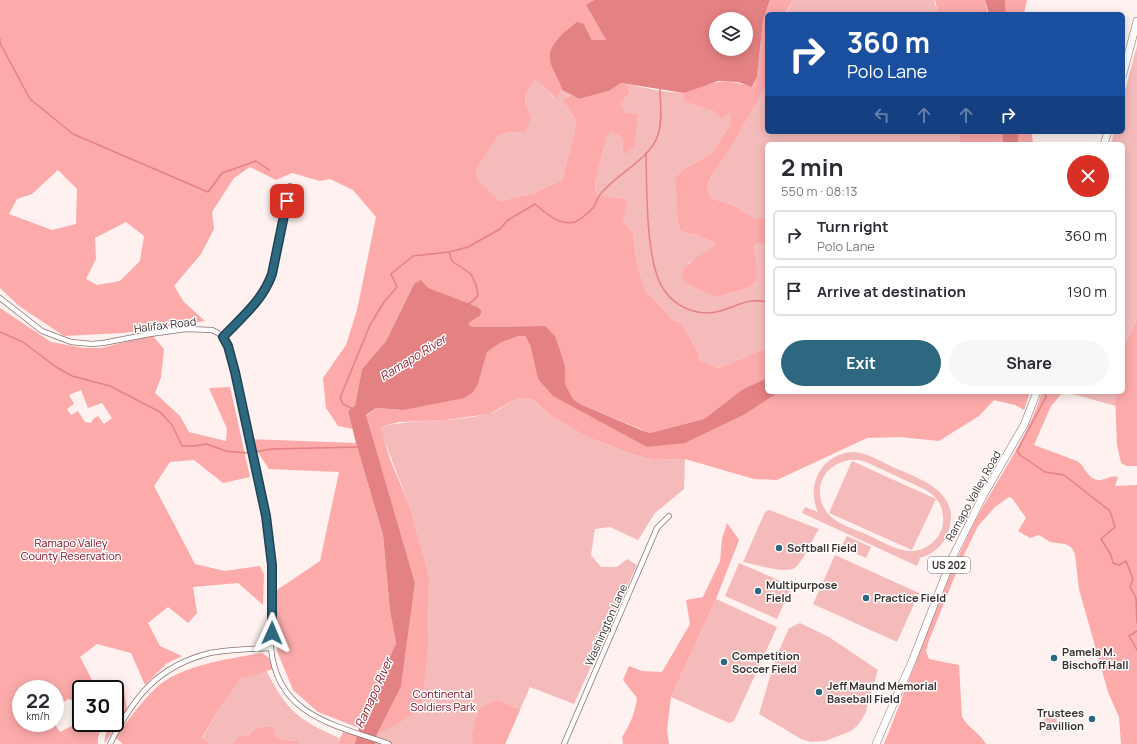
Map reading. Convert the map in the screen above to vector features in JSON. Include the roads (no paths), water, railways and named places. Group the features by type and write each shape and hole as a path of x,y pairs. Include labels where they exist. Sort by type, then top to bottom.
{"main road":[{"path":"1125,66 1137,21"},
{"name":"Ramapo Valley Road","path":"876,744 913,659 953,556 984,494 1021,430 1036,394"}],"street":[{"path":"290,186 269,284 258,302 223,337 230,352 262,492 270,541 273,589 272,658 278,678 289,697 296,705 315,717 354,733 389,744"},
{"name":"Halifax Road","path":"0,298 42,331 71,342 92,344 103,343 186,329 212,330 223,337"},
{"name":"Washington Lane","path":"564,744 658,528 669,516"},
{"path":"110,744 124,715 140,694 161,675 192,659 211,653 271,648"}],"water":[{"path":"594,0 770,0 763,20 757,77 752,87 738,82 718,81 684,93 621,83 609,91 579,99 562,90 550,61 551,49 558,39 577,22 584,24 592,40 606,40 586,5"},
{"path":"985,0 1005,0 1006,12 988,12"},
{"path":"1002,134 1018,134 1018,142 1003,142"},
{"name":"Ramapo River","path":"421,280 428,288 478,307 482,311 480,316 470,322 469,325 473,327 545,326 555,336 565,366 565,384 573,399 580,404 650,433 704,419 743,389 765,379 765,394 776,394 747,413 685,443 647,447 553,396 538,379 530,345 525,336 518,336 500,343 487,352 478,384 472,393 464,398 403,410 376,408 366,415 415,583 401,687 377,734 375,744 355,744 359,728 396,643 390,611 383,535 348,411 355,405 362,369 386,341 414,284"}],"waterway":[{"path":"0,39 0,43 30,99 73,134 208,192 222,173 256,161 269,170"},
{"path":"353,409 343,404 340,398 370,325 384,302 397,287 391,274 413,256 449,252 468,247 500,229 508,220 535,204 548,215 558,220 569,223 580,219 594,207 599,196 606,188 640,160 654,144 660,130 660,89"},
{"path":"646,153 647,204 650,244 653,262 658,278 668,295 683,307 702,313 714,313 747,302 765,302"},
{"path":"449,252 452,261 471,274 476,285 478,295 468,304"},
{"path":"0,332 23,342 56,367 72,376 110,386 160,412 172,425 182,446 206,444 226,451 248,453 272,449 359,447"},
{"path":"1045,394 1046,397 1017,451 1020,455 1045,472 1064,475 1110,511 1115,527 1101,539 1111,555 1113,563 1119,565 1126,561 1133,579 1130,587 1136,598 1137,623"},
{"path":"1137,631 1129,636 1137,650"}],"place":[{"name":"Softball Field","path":"779,548"},
{"name":"Multipurpose Field","path":"758,591"},
{"name":"Practice Field","path":"866,598"},
{"name":"Pamela M. Bischoff Hall","path":"1054,658"},
{"name":"Competition Soccer Field","path":"724,662"},
{"name":"Jeff Maund Memorial Baseball Field","path":"819,692"},
{"name":"Trustees Pavillion","path":"1092,719"}],"park label":[{"name":"Ramapo Valley County Reservation","path":"71,549"},
{"name":"Continental Soldiers Park","path":"443,700"}]}
